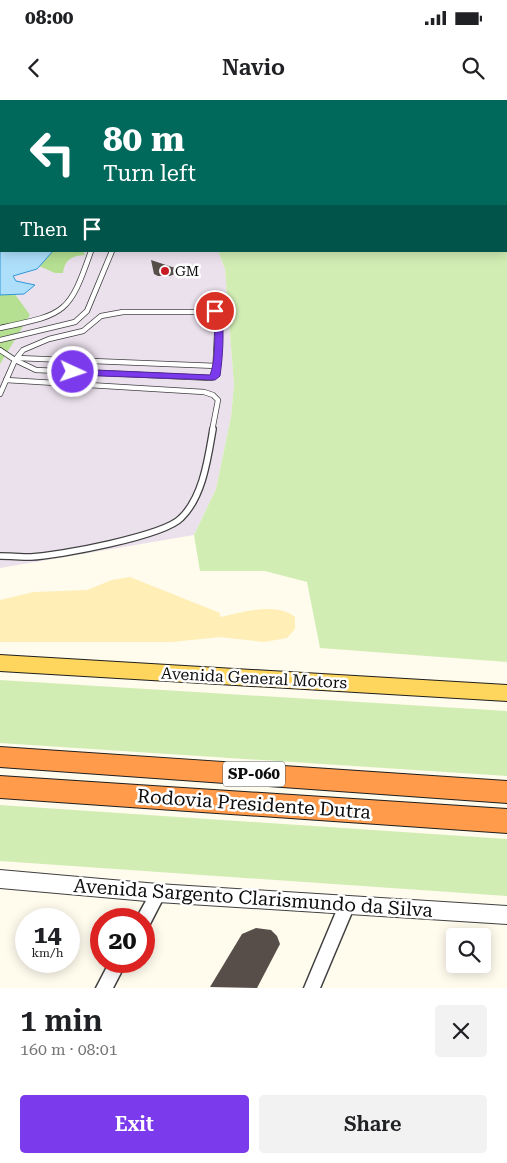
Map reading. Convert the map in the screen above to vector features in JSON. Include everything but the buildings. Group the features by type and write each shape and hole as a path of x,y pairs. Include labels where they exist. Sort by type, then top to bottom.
{"highway":[{"name":"Rodovia Presidente Dutra","path":"0,757 507,792"},
{"name":"Rodovia Presidente Dutra","path":"0,787 507,821"}],"main road":[{"name":"Avenida General Motors","path":"0,663 507,693"}],"street":[{"name":"Avenida Sargento Clarismundo da Silva","path":"0,878 158,893 507,915"},
{"path":"150,908 158,893"},
{"path":"312,988 347,905"},
{"path":"104,988 112,973"}],"lane":[{"path":"0,328 47,317 59,312 69,303 91,252"},
{"path":"0,340 75,322 82,317 87,311 112,252"},
{"path":"0,350 16,359 24,366 36,370 206,379 215,376 217,366 218,312 123,312 101,316 90,327 49,339 23,350 16,359 1,390"},
{"path":"16,359 217,366"},
{"path":"0,556 32,557 69,552 130,538 172,526 180,521 199,490 218,400 213,395 204,392 6,380"}],"shaded area":[{"path":"0,252 218,252 225,269 234,385 231,417 216,489 194,535 0,568"}],"green space":[{"path":"52,252 84,252 85,255 76,256 67,261 63,273 55,273 39,266"},
{"path":"218,252 507,252 507,662 320,648 307,582 265,571 200,571 194,535 216,489 231,417 234,385 225,269"},
{"path":"14,293 30,315 0,364 0,295"},
{"path":"0,680 507,711 507,776 0,743"},
{"path":"0,805 507,839 507,896 0,861"}],"sand":[{"path":"130,577 220,613 220,617 259,609 287,612 295,617 295,629 287,638 264,642 220,637 172,642 0,642 0,600 34,592 87,590 112,580"}],"water":[{"path":"0,252 52,252 37,269 13,276 16,281 35,285 24,294 0,295"}],"place":[{"name":"GM","path":"165,271"}],"route":[{"path":"73,372 211,378 215,376 217,366 219,324 218,312 215,311"}]}
